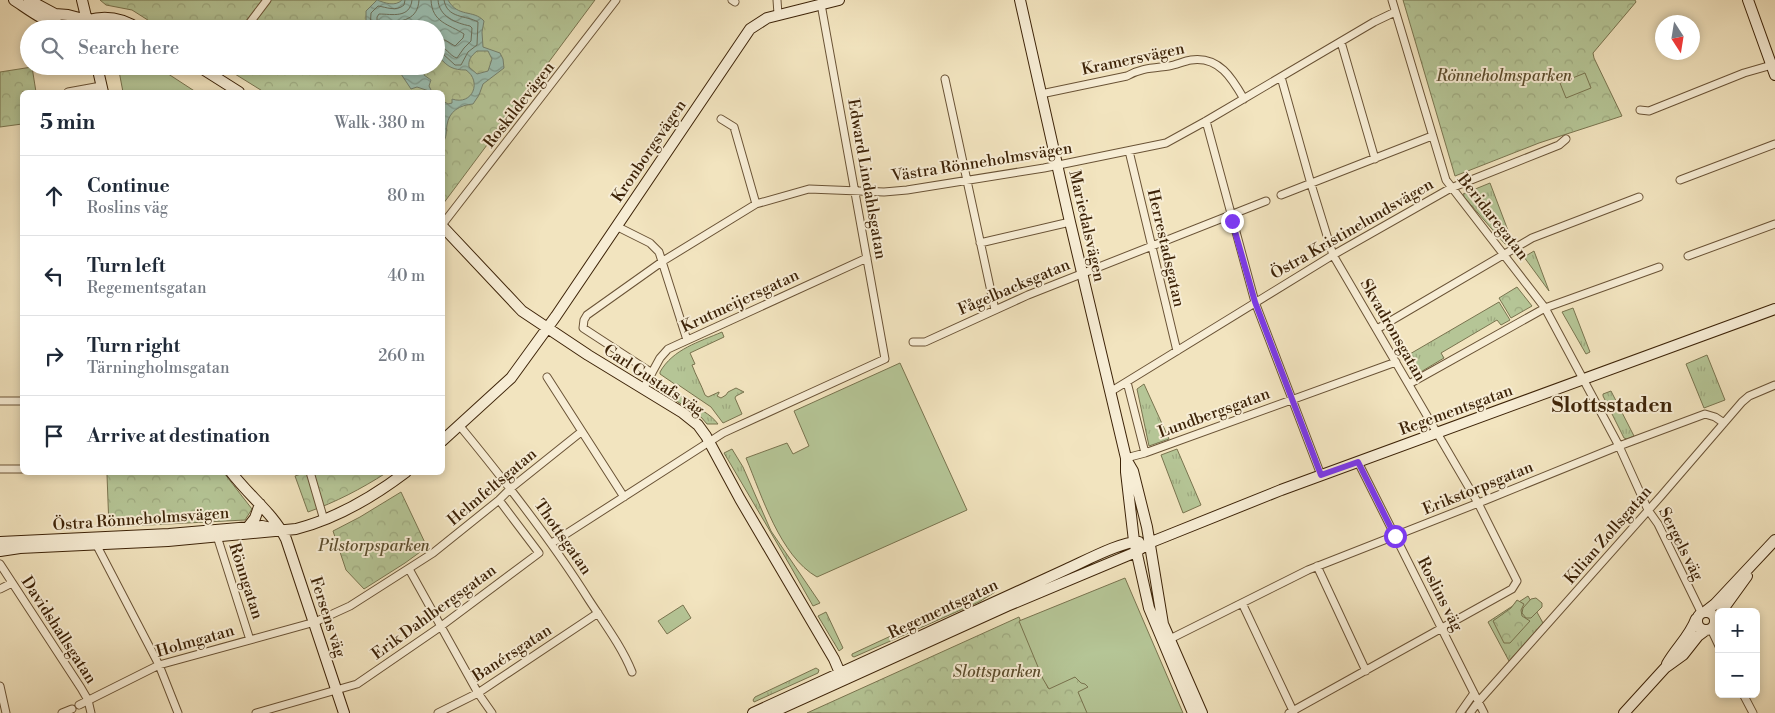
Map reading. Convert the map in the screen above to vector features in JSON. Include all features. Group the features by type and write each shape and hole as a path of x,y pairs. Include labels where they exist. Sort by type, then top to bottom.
{"street":[{"path":"14,0 47,20"},
{"path":"30,0 55,14 68,15 79,20"},
{"path":"82,0 87,20"},
{"path":"252,20 267,0"},
{"name":"Roskildevägen","path":"445,221 616,0"},
{"path":"777,0 778,14"},
{"name":"Kronborgsvägen","path":"546,328 750,29 778,14 839,0"},
{"name":"Mariedalsvägen","path":"1020,0 1126,458 1134,541 1149,608 1202,713"},
{"name":"Beridaregatan","path":"1392,0 1446,180 1545,308 1584,380"},
{"path":"1640,110 1649,111 1744,73 1774,68 1748,0"},
{"name":"Edward Lindahlsgatan","path":"709,442 730,429 885,359 821,4"},
{"name":"Västra Rönneholmsvägen","path":"583,328 587,315 663,261 756,204 809,189 895,192 1057,166 1166,143 1381,18 1395,12"},
{"path":"97,20 101,18 121,20"},
{"path":"1341,42 1375,159"},
{"name":"Kramersvägen","path":"1041,94 1127,76 1134,72 1160,66 1207,60 1222,68 1229,75 1244,99"},
{"path":"99,75 102,89"},
{"path":"219,75 237,90"},
{"name":"Skvadronsgatan","path":"1281,77 1333,255 1478,503 1516,577 1516,583 1512,589 1441,627"},
{"path":"945,79 995,310"},
{"path":"722,119 734,126 756,204"},
{"path":"1206,121 1255,302 1294,399 1321,475"},
{"path":"1281,195 1432,136"},
{"name":"Östra Kristinelundsvägen","path":"1110,392 1333,255 1451,188 1559,145 1566,139"},
{"path":"1680,180 1775,144"},
{"name":"Herrestadsgatan","path":"1129,151 1177,351"},
{"path":"1377,329 1532,238 1639,196"},
{"name":"Fågelbacksgatan","path":"912,342 925,342 1082,273 1266,201"},
{"path":"980,243 1070,222"},
{"path":"1688,256 1775,224"},
{"path":"616,226 650,243 659,252 687,340"},
{"name":"Carl Gustafs väg","path":"445,228 522,311 546,328 683,413 698,425 834,659 842,676"},
{"name":"Krutmeijersgatan","path":"643,389 660,358 668,349 867,258"},
{"path":"1409,384 1545,308 1659,266"},
{"name":"Regementsgatan","path":"752,713 1136,552 1149,543 1321,475 1775,309"},
{"path":"445,438 511,378 546,328"},
{"name":"Carl Gustafs väg","path":"583,328 652,373"},
{"name":"Lundbergsgatan","path":"1126,458 1145,453 1396,362"},
{"path":"547,377 624,498"},
{"name":"Sergels väg","path":"1584,380 1619,446 1648,510 1658,524 1701,614"},
{"path":"1127,382 1145,453"},
{"name":"Kilian Zollsgatan","path":"1470,713 1742,402 1749,396 1775,385"},
{"path":"0,401 20,401"},
{"name":"Erikstorpsgatan","path":"1166,641 1317,566 1619,446 1705,414 1715,417 1724,423"},
{"name":"Thottsgatan","path":"459,425 511,488 552,543 598,613 628,662 632,672"},
{"name":"Helmfeltsgatan","path":"314,622 350,606 433,553 581,432"},
{"path":"552,543 709,442"},
{"name":"Mariedalsvägen","path":"1126,458 1133,471 1147,527 1166,641 1193,713"},
{"name":"Roslins väg","path":"1358,462 1484,713"},
{"path":"0,468 20,469"},
{"name":"Fersens väg","path":"234,475 282,531 289,546 344,713"},
{"path":"311,475 324,520"},
{"name":"Östra Rönneholmsvägen","path":"0,542 282,531 311,525 324,520 358,503 401,475"},
{"name":"Thottsgatan","path":"500,500 539,553"},
{"path":"248,527 255,518 260,504"},
{"name":"Östra Rönneholmsvägen","path":"0,551 216,534 262,526 282,531"},
{"name":"Rönngatan","path":"216,534 250,640"},
{"path":"1665,668 1673,653 1701,614 1715,604 1775,540"},
{"name":"Regementsgatan","path":"771,713 842,676 1041,581 1134,541 1149,543"},
{"path":"96,544 159,665 178,713"},
{"name":"Erik Dahlbergsgatan","path":"256,713 357,684 440,627 539,553"},
{"path":"1724,608 1740,588 1754,563"},
{"name":"Davidshallsgatan","path":"0,564 88,700 91,713"},
{"path":"1317,566 1366,670"},
{"path":"409,569 478,693 492,713"},
{"path":"0,589 12,583"},
{"path":"1242,604 1292,712 1441,627"},
{"path":"1626,712 1665,668 1683,654 1698,636 1713,625 1714,617 1709,612 1701,614"},
{"name":"Banérsgatan","path":"438,713 478,693 598,613"},
{"path":"1701,614 1700,628 1713,625"},
{"name":"Holmgatan","path":"62,713 159,665 314,622"},
{"path":"0,686 6,713"},
{"path":"1460,713 1474,693"},
{"path":"1745,698 1752,713"}],"green space":[{"path":"100,0 595,0 445,201 445,90 261,90 237,75 445,75 445,20 148,20 132,10 106,5"},
{"name":"Rönneholmsparken","path":"1403,0 1635,0 1636,2 1593,53 1622,116 1539,143 1455,176"},
{"path":"20,69 20,75 33,75 36,90 20,90 20,124 0,127 0,72"},
{"path":"1585,73 1591,88 1566,98 1560,83"},
{"path":"120,75 170,75 193,90 123,90"},
{"path":"1490,183 1512,241 1505,244 1463,194"},
{"path":"1534,251 1549,291 1524,257"},
{"path":"1517,287 1532,306 1511,318 1499,298"},
{"path":"1499,302 1510,320 1501,325 1497,320 1441,353 1444,358 1414,376 1403,358"},
{"path":"1573,308 1590,352 1586,354 1562,312"},
{"path":"722,332 724,337 690,353 695,364 692,365 705,395 708,397 719,392 717,396 721,398 736,388 744,392 735,398 742,414 723,423 711,407 660,374 665,364 679,352"},
{"path":"1707,355 1725,400 1704,408 1686,364"},
{"path":"900,363 967,510 817,577 804,567 782,540 746,458 787,443 793,454 809,446 794,411"},
{"path":"654,382 671,389 708,414 718,424 707,424 701,417 652,385"},
{"path":"1144,384 1169,439 1149,446 1137,389"},
{"path":"1611,391 1634,436 1627,439 1624,438 1603,396 1603,394"},
{"path":"732,449 743,467 771,531 820,603 813,606 724,453"},
{"path":"1177,449 1201,505 1183,513 1161,455"},
{"path":"107,475 226,475 252,509 245,520 109,527"},
{"path":"383,475 348,495 308,512 295,476"},
{"name":"Pilstorpsparken","path":"401,492 427,547 364,589 346,570 333,531"},
{"path":"1125,578 1183,713 1087,713 1078,692 1088,687 1085,684 1075,677 1049,689 1043,679 1019,621"},
{"path":"994,588 995,592 979,602 854,657 852,656 852,654"},
{"path":"1528,596 1543,623 1509,661 1488,622"},
{"path":"1536,598 1542,603 1542,607 1531,618 1526,618 1522,613 1523,608 1531,599"},
{"path":"1517,600 1524,604 1521,610 1522,616 1530,621 1510,643 1504,643 1493,621 1511,608"},
{"path":"683,605 691,618 667,634 658,621"},
{"path":"826,612 843,648 839,651 818,616"},
{"name":"Slottsparken","path":"1019,617 1048,688 1091,670 1110,713 807,713"},
{"path":"816,668 819,670 818,673 754,702 755,697"}],"water":[{"path":"377,0 393,4 402,0 448,0 456,9 480,17 484,21 482,32 483,47 500,53 504,68 483,84 473,104 460,107 453,112 448,120 445,138 445,102 448,104 452,103 452,99 465,99 470,96 473,91 474,80 466,70 451,67 445,63 445,20 366,20 366,11","holes":["477,51 488,51 492,59 488,71 477,74 469,67 470,58"]},
{"path":"402,75 424,75 431,80 429,86 431,90 417,87 411,89"}],"district":[{"name":"Slottsstaden","path":"1612,406"}],"route":[{"path":"1232,221 1255,302 1294,399 1321,475 1358,462 1395,536"}]}
